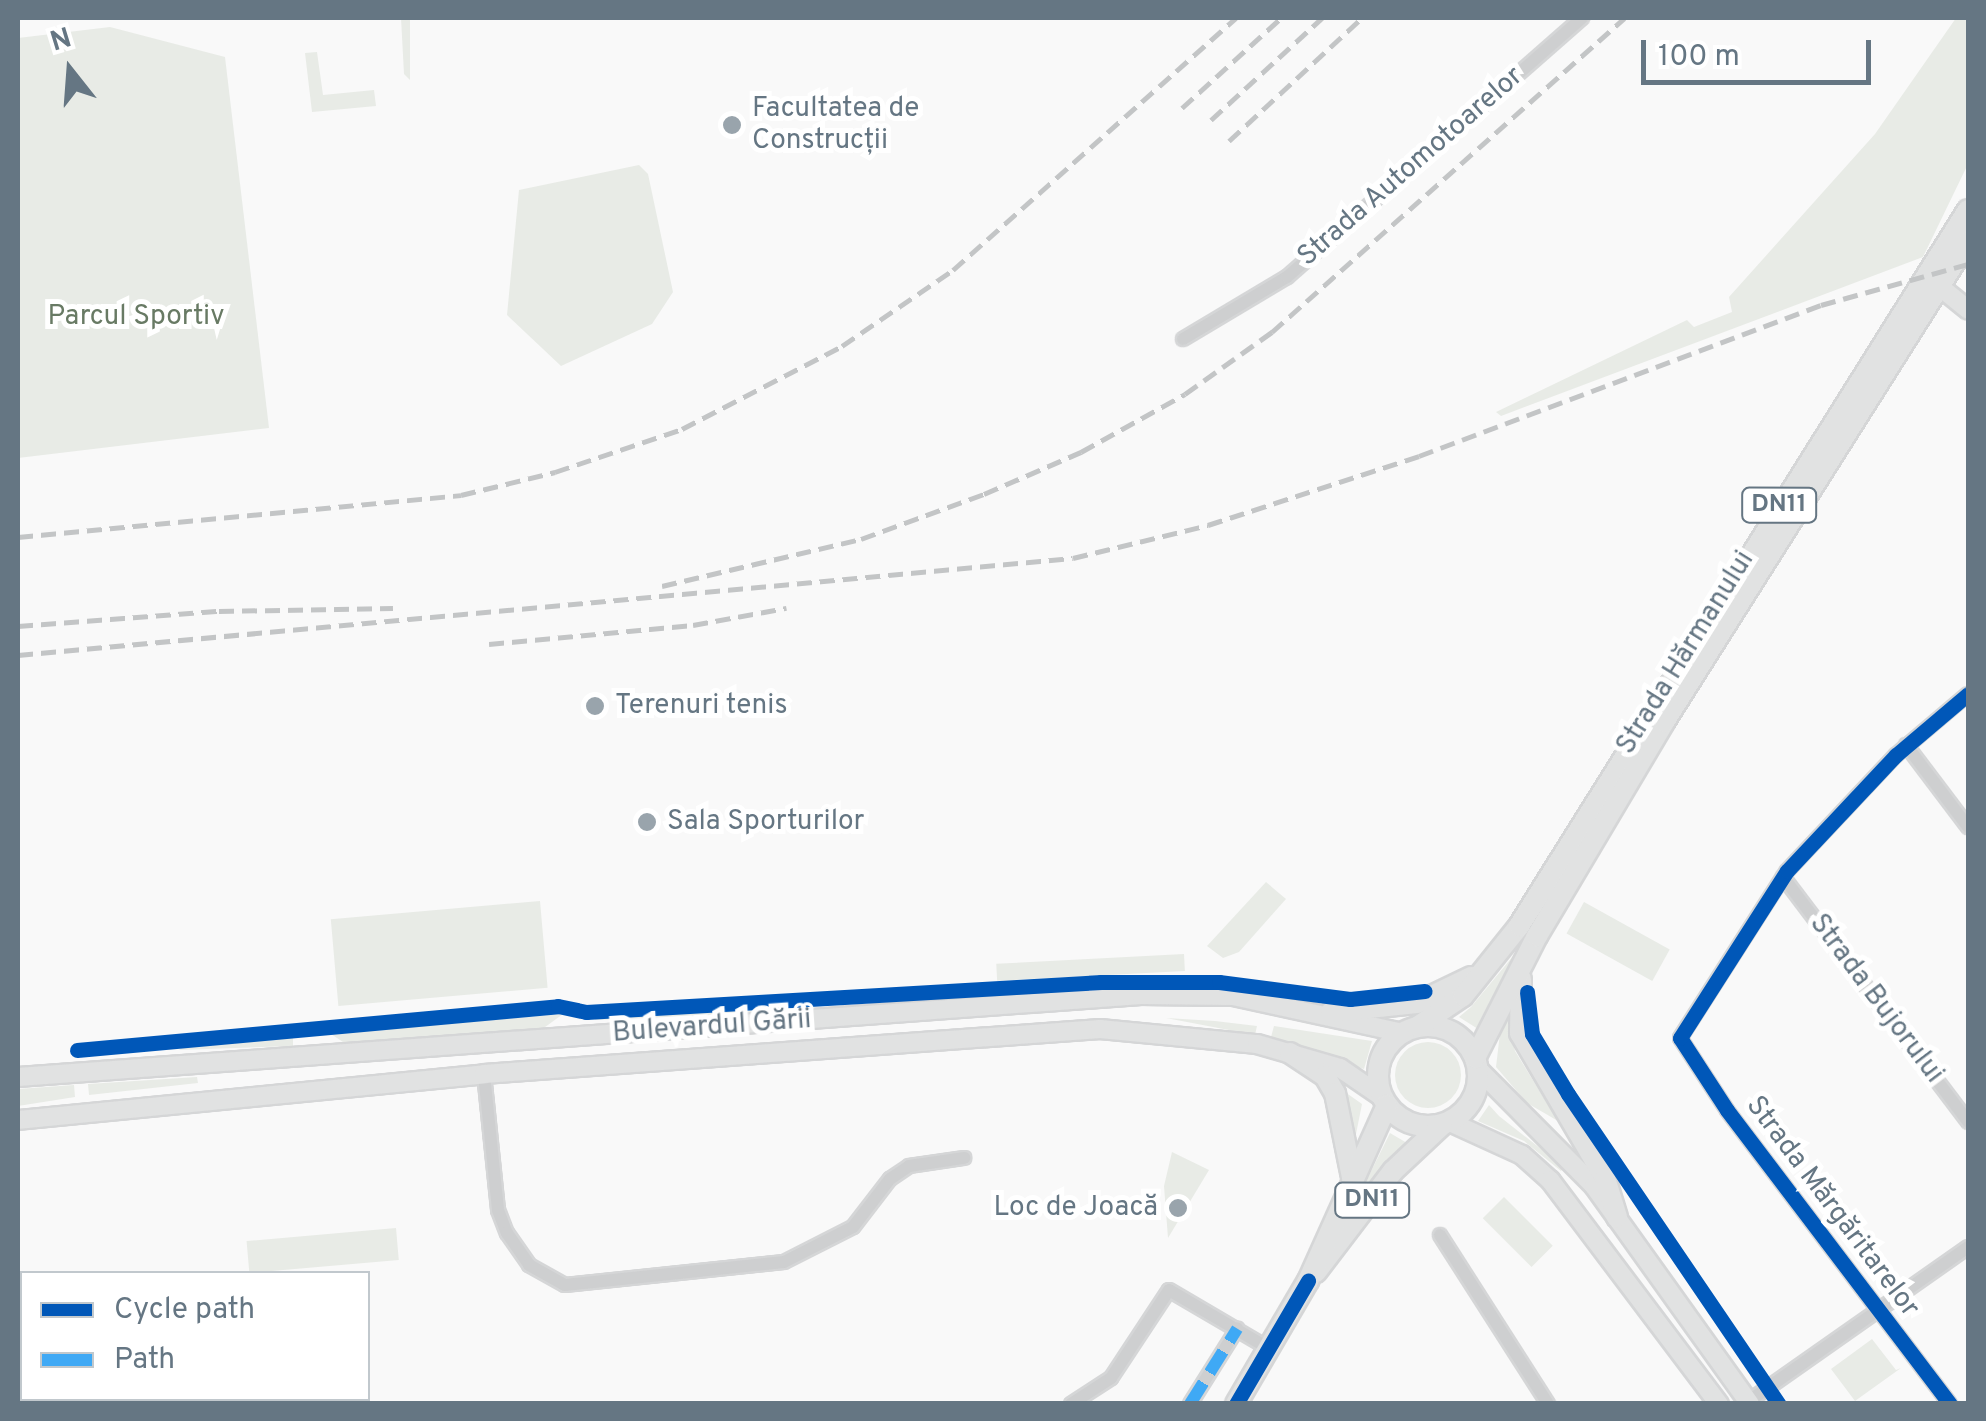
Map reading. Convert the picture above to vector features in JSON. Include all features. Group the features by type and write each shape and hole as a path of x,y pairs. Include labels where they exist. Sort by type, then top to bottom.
{"main road":[{"name":"Strada Hărmanului","path":"1410,1030 1463,996 1486,970 1968,210"},
{"name":"Strada Hărmanului","path":"1477,1063 1526,956 1664,722 1968,241"},
{"path":"1940,287 1968,310"},
{"path":"1526,956 1518,995 1520,1032 1605,1178 1617,1216"},
{"path":"1332,1012 1417,1002 1486,970"},
{"name":"Bulevardul Gării","path":"18,1077 1141,995 1210,994 1332,1012 1410,1030"},
{"name":"Bulevardul Gării","path":"18,1120 484,1074 1100,1028 1220,1036 1290,1053 1340,1068 1384,1101"},
{"path":"1719,1404 1546,1175 1501,1143 1446,1123 1407,1122 1384,1101 1379,1064 1410,1030 1458,1035 1477,1063 1556,1143 1617,1216 1750,1402"},
{"path":"1290,1053 1325,1076 1335,1094 1353,1183"},
{"path":"1446,1123 1473,1100 1477,1063"},
{"name":"DN11","path":"1236,1404 1308,1281 1353,1183 1384,1101"},
{"name":"DN11","path":"1308,1281 1346,1239 1393,1171 1446,1123"}],"street":[{"name":"Strada Automotoarelor","path":"1183,339 1287,277 1582,18"},
{"path":"1783,878 1906,745 1968,694"},
{"path":"1906,745 1968,827"},
{"name":"Strada Mărgăritarelor","path":"1783,878 1680,1038 1716,1096 1950,1404"},
{"name":"Strada Bujorului","path":"1783,878 1968,1122"},
{"path":"484,1074 498,1210 516,1251 544,1278 605,1284 784,1262 828,1244 866,1213 890,1179 909,1166 964,1158"},
{"path":"1440,1235 1548,1404"},
{"name":"Strada Mărgăritarelor","path":"1750,1402 1968,1247"},
{"path":"1071,1404 1111,1378 1168,1290 1268,1348"},
{"path":"1190,1404 1237,1329"}],"green space":[{"path":"401,18 410,18 410,80 404,74"},
{"path":"1956,18 1968,18 1968,164 1923,257 1501,416 1496,412 1687,320 1694,327 1732,312 1729,297 1875,134"},
{"name":"Parcul Sportiv","path":"110,27 225,57 269,428 18,458 18,38"},
{"path":"317,52 323,95 374,90 376,106 312,112 305,53"},
{"path":"639,165 648,174 673,292 652,324 561,366 507,315 519,190"},
{"path":"1266,882 1286,899 1239,952 1223,958 1207,946"},
{"path":"540,901 548,988 338,1006 331,919"},
{"path":"1584,902 1670,950 1652,981 1567,933"},
{"path":"1523,944 1478,1029 1459,1017 1471,1007"},
{"path":"1184,954 1185,971 997,981 996,964"},
{"path":"813,1001 807,1011 595,1020 596,1015"},
{"path":"563,1014 541,1030 349,1046 331,1034"},
{"path":"1166,1018 1215,1021 1257,1026 1255,1035"},
{"path":"1508,1019 1515,1051 1558,1121 1527,1103 1496,1067 1500,1033"},
{"path":"1274,1026 1372,1041 1364,1069 1271,1037"},
{"path":"293,1034 293,1046 179,1050 187,1043"},
{"path":"1428,1042 1441,1044 1451,1052 1459,1062 1459,1088 1451,1098 1441,1106 1428,1108 1415,1106 1405,1098 1397,1088 1395,1075 1397,1062 1405,1052 1415,1044"},
{"path":"197,1077 198,1083 89,1095 88,1084"},
{"path":"74,1085 75,1097 18,1106 18,1089"},
{"path":"1335,1085 1362,1104 1355,1139 1351,1113"},
{"path":"1489,1105 1564,1167 1561,1171 1524,1141 1478,1121"},
{"path":"1390,1133 1407,1143 1357,1203 1356,1202"},
{"name":"Loc de Joacă","path":"1172,1152 1209,1170 1168,1238 1164,1186"},
{"path":"1504,1197 1553,1246 1532,1267 1483,1218"},
{"path":"396,1228 399,1260 249,1271 247,1241"},
{"path":"1872,1339 1896,1370 1901,1368 1855,1401 1831,1369"}],"railway":[{"path":"18,537 461,495 555,472 682,429 842,346 953,270 1236,18"},
{"path":"1182,108 1281,18"},
{"path":"1211,120 1322,18"},
{"path":"1229,141 1362,18"},
{"path":"662,586 861,539 984,494 1081,452 1185,394 1272,332 1625,18"},
{"path":"18,655 1073,558 1208,525 1419,456 1821,305 1968,264"},
{"path":"18,626 219,611 393,608"},
{"path":"489,644 693,625 786,608"}],"marked path":[{"path":"1190,1404 1237,1329"}],"cycle path":[{"path":"1950,1404 1727,1110 1680,1038 1787,871 1896,755 1968,694"},
{"path":"77,1050 558,1006 586,1012 1101,982 1219,982 1350,999 1425,991"},
{"path":"1527,992 1532,1034 1568,1094 1779,1404"},
{"path":"1236,1404 1308,1281"}],"place":[{"name":"Facultatea de Construcții","path":"732,125"},
{"name":"Terenuri tenis","path":"595,706"},
{"name":"Sala Sporturilor","path":"647,822"},
{"name":"Loc de Joacă","path":"1178,1208"}]}
